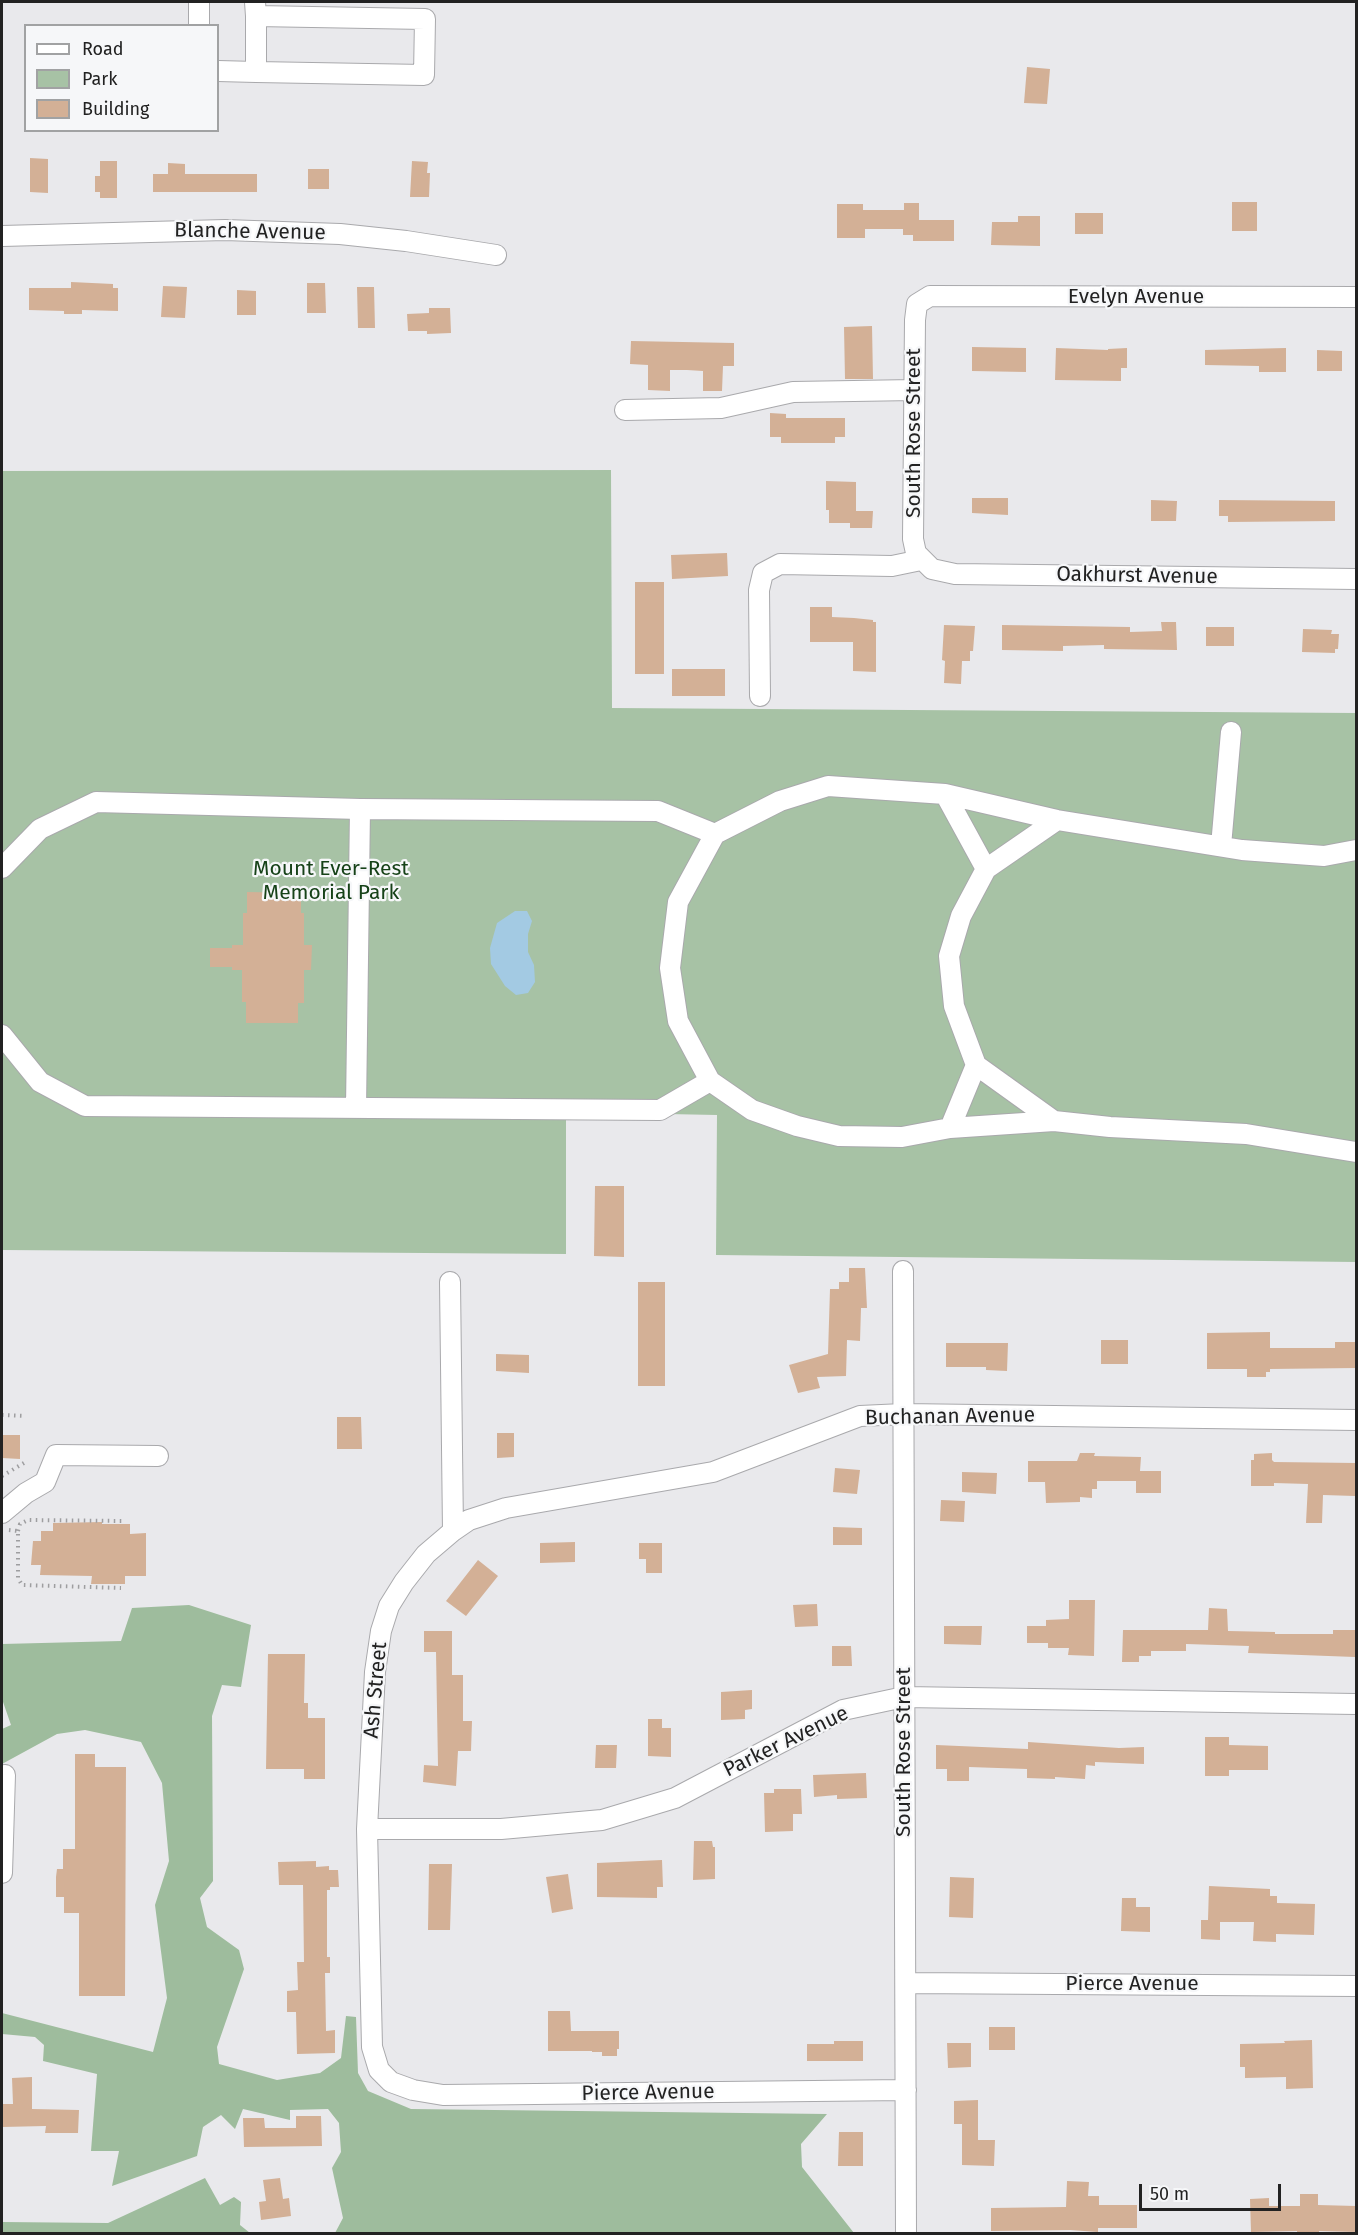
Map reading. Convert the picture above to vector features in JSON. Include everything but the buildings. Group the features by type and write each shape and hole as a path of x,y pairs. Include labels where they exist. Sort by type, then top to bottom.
{"street":[{"path":"199,2 199,24"},
{"path":"219,71 256,72 424,75 425,19 256,9 256,72"},
{"name":"Blanche Avenue","path":"2,236 225,230 328,233 406,241 496,255"},
{"name":"Evelyn Avenue","path":"917,304 930,296 1356,297"},
{"name":"South Rose Street","path":"917,304 914,343 913,539 916,553 921,560"},
{"path":"625,410 721,408 793,392 914,390"},
{"path":"760,696 759,590 763,573 780,564 892,566 921,560"},
{"name":"Oakhurst Avenue","path":"921,560 932,569 955,574 1356,579"},
{"path":"1221,846 1231,732"},
{"path":"1356,850 1324,856 1242,850 1057,820 945,794 828,786 780,801 715,834 678,902 670,968 678,1021 710,1081 752,1110 797,1126 839,1136 902,1137 950,1128 1054,1121 1121,1128 1246,1134 1356,1152"},
{"path":"945,794 986,869"},
{"path":"2,868 40,829 96,802 360,809 658,811 715,834"},
{"path":"356,1108 360,809"},
{"path":"1054,1121 976,1065 954,1006 949,956 961,916 986,869 1057,820"},
{"path":"2,1035 40,1082 85,1106 660,1110 710,1081"},
{"path":"950,1128 976,1065"},
{"name":"South Rose Street","path":"903,1270 906,2234"},
{"path":"450,1282 453,1531"},
{"name":"Buchanan Avenue","path":"453,1531 469,1520 506,1508 713,1472 861,1416 903,1414 1356,1420"},
{"path":"2,1521 26,1493 45,1482 56,1455 158,1456"},
{"name":"Ash Street","path":"391,2082 379,2070 372,2048 367,1829 375,1671 381,1631 389,1606 426,1554 453,1531"},
{"name":"Parker Avenue","path":"367,1829 501,1829 602,1820 675,1798 843,1710 904,1696 1356,1704"},
{"path":"2,1873 5,1775"},
{"name":"Pierce Avenue","path":"907,1983 1356,1986"},
{"name":"Pierce Avenue","path":"391,2082 413,2091 443,2095 906,2090"}],"path":[{"path":"2,1415 25,1416"},
{"path":"2,1476 24,1463"},
{"path":"121,1588 22,1585 18,1578 18,1531 20,1524 28,1520 124,1521"},
{"path":"2,1521 18,1531"}],"green space":[{"name":"Mount Ever-Rest Memorial Park","path":"611,470 612,708 1356,713 1356,1262 716,1255 717,1115 566,1112 566,1254 2,1250 2,471"},
{"path":"189,1605 251,1625 241,1687 222,1685 212,1716 213,1881 200,1898 207,1927 239,1950 244,1969 217,2047 219,2064 277,2080 320,2073 341,2058 346,2016 356,2017 358,2073 368,2091 411,2109 827,2114 801,2144 802,2167 854,2233 335,2233 343,2218 332,2168 341,2152 339,2123 328,2109 290,2110 290,2120 243,2109 235,2129 221,2115 203,2127 197,2156 112,2186 119,2151 91,2151 97,2074 43,2061 44,2045 35,2037 2,2034 2,2013 153,2052 167,1998 155,1905 169,1861 162,1783 141,1742 85,1730 57,1734 2,1764 2,1729 11,1725 2,1699 2,1644 121,1641 132,1608"},
{"path":"205,2178 220,2205 234,2197 241,2202 240,2225 250,2233 2,2233 2,2222 108,2223"}],"water":[{"path":"515,911 527,911 532,921 528,934 528,952 534,965 535,982 528,993 516,995 505,986 491,964 490,948 497,923"}]}
